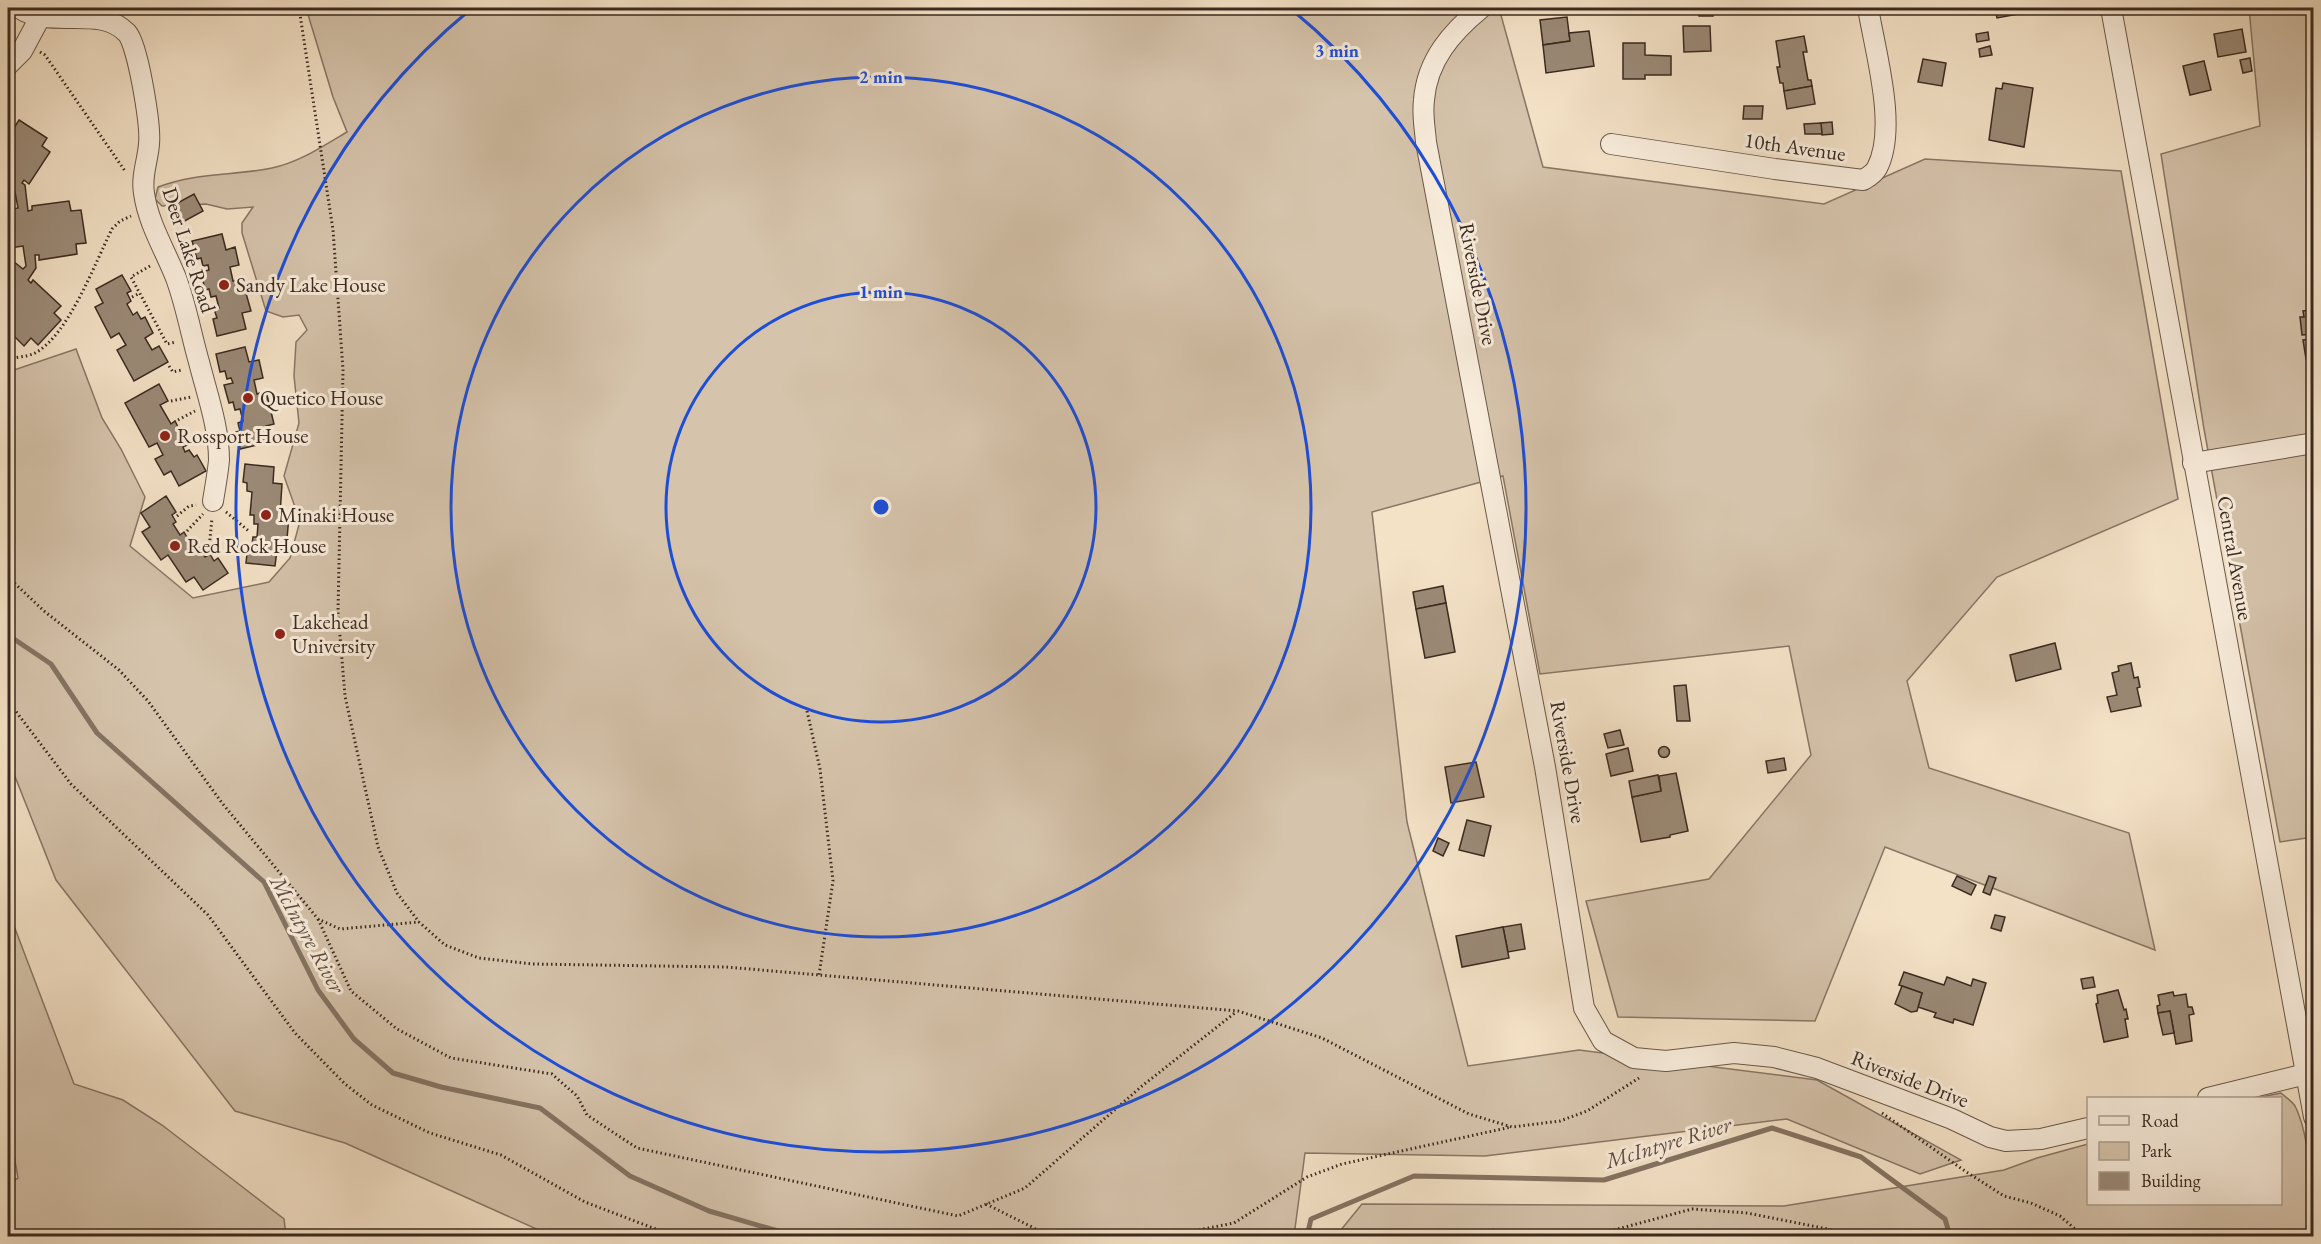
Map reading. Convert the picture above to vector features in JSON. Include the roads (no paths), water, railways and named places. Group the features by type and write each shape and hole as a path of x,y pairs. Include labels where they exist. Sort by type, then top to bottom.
{"street":[{"path":"10,66 27,44 42,12 19,8"},
{"name":"Riverside Drive","path":"1481,8 1457,28 1434,60 1424,100 1426,142 1545,767 1584,1008 1603,1041 1634,1058 1666,1061 1734,1053 1774,1057 1817,1068 1952,1119 1990,1137 2006,1141 2041,1139 2087,1128"},
{"name":"10th Avenue","path":"1611,144 1863,180 1876,171 1884,150 1886,110 1868,8"},
{"name":"Central Avenue","path":"2111,8 2193,463 2309,1073 2313,1117"},
{"name":"Deer Lake Road","path":"42,12 96,18 117,24 129,35 139,68 149,128 150,143 143,180 145,201 177,281 217,434 219,461 213,501"},
{"path":"2193,463 2313,443"},
{"path":"2212,1097 2309,1073"}],"waterway":[{"name":"McIntyre River","path":"8,635 51,664 97,733 264,882 318,990 354,1039 393,1073 441,1087 540,1108 630,1176 709,1211 795,1236"},
{"name":"McIntyre River","path":"1307,1236 1311,1219 1414,1176 1604,1180 1772,1128 1861,1157 1945,1219 1950,1236"}],"place":[{"name":"Sandy Lake House","path":"224,285"},
{"name":"Quetico House","path":"248,398"},
{"name":"Rossport House","path":"165,436"},
{"name":"Minaki House","path":"266,515"},
{"name":"Red Rock House","path":"175,546"},
{"name":"Lakehead University","path":"280,634"}]}
